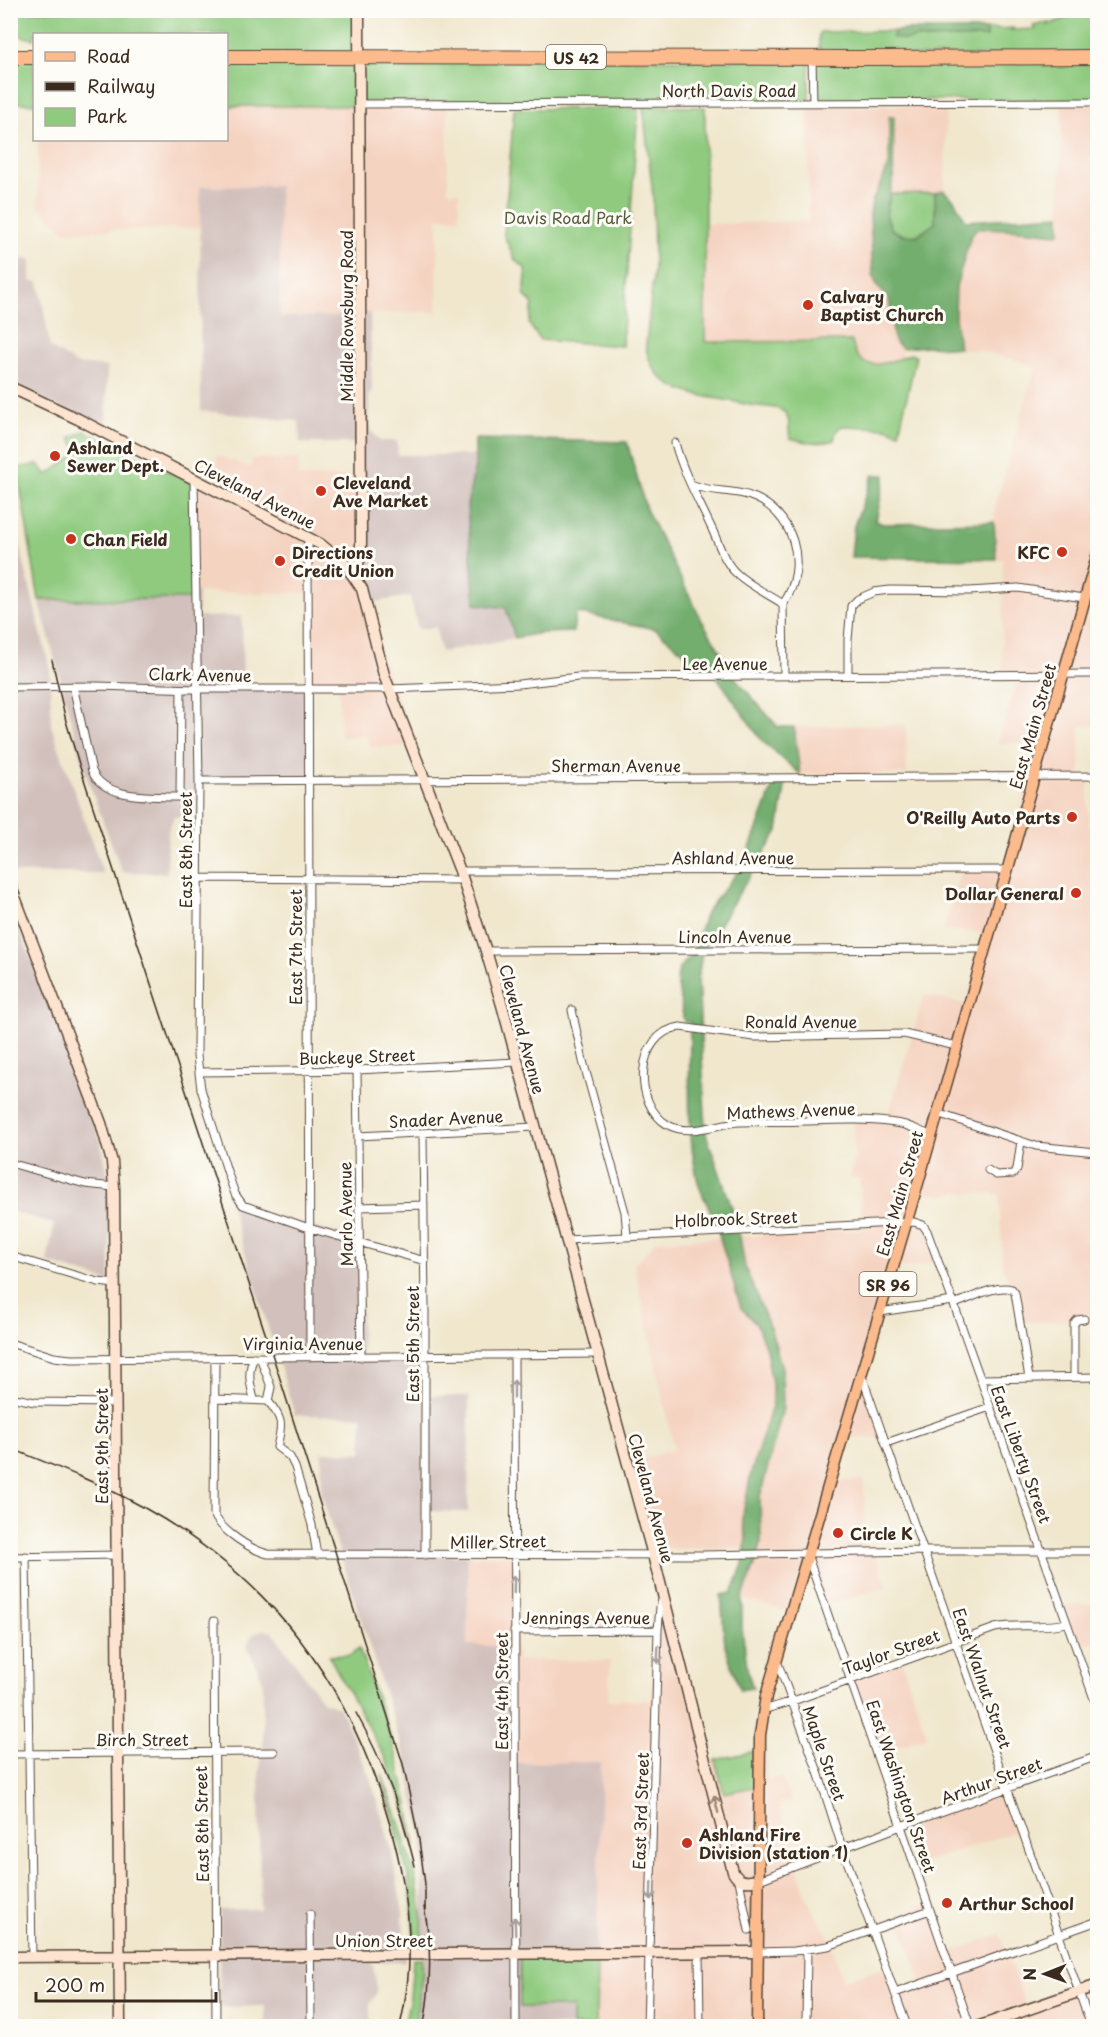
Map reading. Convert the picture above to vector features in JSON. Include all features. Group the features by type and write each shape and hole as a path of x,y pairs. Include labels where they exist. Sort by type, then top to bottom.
{"highway":[{"path":"10,57 33,57"},
{"name":"US 42","path":"228,57 1098,57"}],"main road":[{"name":"Middle Rowsburg Road","path":"354,574 360,558 362,543 359,10"},
{"name":"Cleveland Avenue","path":"10,387 308,537 338,556 354,574 364,596 389,688 461,875 486,951 652,1555 733,1872 739,1880"},
{"name":"East Main Street","path":"757,2026 760,1735 763,1710 776,1659 906,1222 1062,674 1090,592 1098,553"},
{"name":"East 9th Street","path":"10,884 101,1123 112,1162 116,1357 120,2026"},
{"path":"739,1880 744,1882 759,1880"},
{"name":"Union Street","path":"10,1957 758,1952"},
{"path":"980,2026 1098,1985"}],"street":[{"path":"812,57 813,103"},
{"name":"North Davis Road","path":"361,104 1098,102"},
{"path":"675,443 721,550 733,570 744,580 783,604"},
{"name":"East 8th Street","path":"194,479 199,781 199,1072 201,1089 231,1184 239,1200 250,1209 309,1228"},
{"path":"691,484 706,490 751,496 768,506 783,519 794,543 796,567 795,579 783,604 784,676"},
{"name":"East 7th Street","path":"308,537 310,1357"},
{"path":"848,675 851,606 858,599 874,592 1018,588 1090,592"},
{"name":"Lee Avenue","path":"389,688 519,684 578,677 1098,674"},
{"name":"Clark Avenue","path":"10,687 389,688"},
{"path":"73,687 96,780 102,785 123,792 174,797 180,797 181,689"},
{"name":"Sherman Avenue","path":"199,781 1098,776"},
{"name":"Ashland Avenue","path":"199,878 309,879 461,875 1006,870"},
{"name":"Lincoln Avenue","path":"486,951 984,949"},
{"path":"572,1010 583,1061 626,1212 627,1236"},
{"name":"Ronald Avenue","path":"643,1079 647,1059 655,1043 666,1032 680,1027 762,1037 903,1034 956,1046"},
{"name":"Buckeye Street","path":"199,1072 309,1072 517,1062"},
{"name":"Marlo Avenue","path":"357,1070 361,1357"},
{"name":"Mathews Avenue","path":"643,1079 645,1096 655,1113 669,1125 681,1129 698,1129 741,1122 845,1120 899,1124 931,1135"},
{"path":"937,1113 1022,1142 1051,1148 1096,1152"},
{"name":"Snader Avenue","path":"358,1136 535,1127"},
{"name":"East 5th Street","path":"423,1133 425,1555"},
{"path":"988,1170 996,1175 1013,1174 1017,1169 1022,1142"},
{"path":"10,1163 85,1184 114,1187"},
{"path":"359,1207 424,1205"},
{"name":"Holbrook Street","path":"566,1240 906,1222"},
{"name":"East Liberty Street","path":"906,1222 919,1223 926,1228 1098,1710"},
{"path":"309,1228 424,1261"},
{"path":"10,1256 115,1284"},
{"path":"880,1312 953,1303 1006,1287 1012,1288 1015,1293 1029,1378"},
{"path":"1074,1377 1074,1324 1077,1320 1084,1319"},
{"name":"Virginia Avenue","path":"10,1343 62,1358 598,1354"},
{"name":"East 4th Street","path":"514,1355 516,2026"},
{"path":"254,1400 249,1376 257,1357"},
{"path":"257,1357 271,1387 268,1401 279,1417 281,1425 282,1432 277,1447 290,1457 295,1467 318,1555"},
{"path":"215,1358 215,1399 268,1401"},
{"name":"East Walnut Street","path":"861,1373 1091,2026"},
{"path":"980,1379 1098,1377"},
{"path":"10,1397 36,1402 116,1403"},
{"name":"Miller Street","path":"215,1399 214,1514 218,1522 258,1551 274,1555 515,1553 652,1555 1098,1551"},
{"path":"886,1443 990,1407"},
{"name":"East Washington Street","path":"808,1554 970,2026"},
{"path":"10,1557 116,1555"},
{"path":"26,1556 32,1956"},
{"name":"East 3rd Street","path":"647,2026 658,1630 663,1597"},
{"name":"East 8th Street","path":"213,1621 216,2026"},
{"name":"Taylor Street","path":"763,1710 1004,1626 1050,1627 1066,1623"},
{"name":"Jennings Avenue","path":"514,1631 658,1630"},
{"name":"Maple Street","path":"776,1659 907,2026"},
{"name":"Birch Street","path":"10,1754 274,1752"},
{"name":"Arthur Street","path":"759,1880 843,1850 901,1826 1098,1756"},
{"name":"Cleveland Avenue","path":"739,1880 748,1930"},
{"path":"758,1952 807,1949 834,1944 930,1910"},
{"path":"310,1914 311,2026"},
{"path":"895,1993 1098,1921"},
{"path":"806,2026 807,1949"},
{"path":"699,1953 700,2026"}],"shaded area":[{"path":"447,101 448,191 459,192 459,218 438,218 437,312 280,317 278,186 201,187 200,228 65,231 38,206 38,141 228,141 228,106 355,106"},
{"path":"1062,105 1097,105 1098,587 1085,620 1097,623 1098,726 1080,726 1080,778 1088,779 1089,828 1098,828 1097,1320 1023,1322 1019,1297 1003,1270 999,1194 957,1192 941,1196 922,1191 916,1213 926,1221 942,1262 895,1269 862,1381 882,1437 859,1438 847,1435 833,1481 864,1480 865,1546 873,1546 887,1586 821,1607 810,1579 797,1582 789,1612 742,1599 758,1557 761,1542 760,1497 783,1407 782,1368 772,1333 745,1267 739,1236 862,1230 860,1179 850,1178 855,1159 853,1118 888,1117 924,995 966,1004 986,932 943,931 962,867 1006,866 1040,743 997,743 1019,677 1002,677 1003,560 996,559 994,511 1036,366 986,352 959,348 955,317 956,286 971,236 976,229 1060,233"},
{"path":"808,106 946,106 945,192 891,194 894,117 889,118 889,165 872,202 877,286 889,299 893,341 902,348 902,357 882,364 860,361 854,354 852,341 705,341 706,224 809,221"},
{"path":"279,186 280,317 362,316 363,313 370,313 372,392 369,393 369,414 371,430 380,441 397,441 398,455 475,455 475,604 506,608 515,638 441,652 436,627 418,629 410,596 369,603 362,581 363,477 356,443 300,443 299,421 201,411 200,187"},
{"path":"10,251 21,259 31,259 31,281 39,282 50,347 77,364 107,367 106,430 11,383"},
{"path":"217,455 251,468 252,459 299,459 299,477 363,477 362,581 380,653 416,746 368,747 368,737 340,737 339,688 309,688 309,593 192,592 191,482 215,486"},
{"path":"10,498 50,670 51,725 103,873 11,873"},
{"path":"192,592 198,592 198,617 242,616 243,687 309,688 309,781 195,782 194,814 174,817 168,831 167,873 122,872 86,775 39,600 191,599"},
{"path":"906,725 907,774 800,774 794,727"},
{"path":"10,905 100,1139 109,1190 110,1282 47,1262 54,1224 11,1211"},
{"path":"230,1203 359,1240 362,1358 422,1357 423,1396 469,1396 468,1512 423,1511 423,1555 468,1556 467,1645 512,1647 512,1763 601,1762 597,1958 572,2007 572,2026 414,2026 422,1977 423,1840 405,1757 321,1493 322,1452 362,1453 363,1416 295,1415"},
{"path":"720,1238 741,1307 756,1323 766,1349 772,1385 772,1406 751,1473 742,1519 746,1537 744,1548 655,1549 632,1463 674,1449 634,1265 656,1241"},
{"path":"468,1556 517,1556 517,1660 610,1661 608,1700 652,1700 654,1613 670,1613 710,1761 766,1749 766,1779 781,1778 791,1800 778,1804 807,1900 829,1937 843,1980 889,1966 896,1989 921,1980 897,1915 932,1902 950,1953 1000,1934 1026,2006 1097,1979 1097,2026 596,2026 601,1763 512,1763 467,1646"},
{"path":"1097,1604 1097,1640 1077,1647 1062,1605"},
{"path":"262,1630 272,1631 323,1702 340,1707 372,1783 391,1849 403,1913 405,1962 372,1962 377,1989 370,2004 372,2026 266,2026 265,2006 219,2007 220,1910 260,1909 259,1774 263,1748 263,1681 247,1645 252,1635"},
{"path":"902,1662 927,1736 877,1754 852,1679"},
{"path":"1007,1792 1020,1830 921,1864 908,1826"}],"green space":[{"path":"10,11 355,11 355,55 228,55 228,33 33,33 33,39 11,34"},
{"path":"1068,11 1097,11 1097,55 819,56 820,32 897,31 893,34 901,39 986,37 985,31 979,30 1036,29 1033,26 1049,22 1048,25 1069,17"},
{"path":"979,30 986,31 986,37 924,39 918,37 905,40 891,37 897,31"},
{"path":"228,58 355,58 355,106 228,106"},
{"path":"360,58 809,60 809,100 360,102"},
{"path":"10,59 33,59 33,104 11,102"},
{"path":"1097,59 1097,100 815,100 815,60"},
{"path":"643,106 705,107 705,342 852,341 855,352 867,363 883,363 911,354 916,356 899,433 887,428 842,426 836,431 834,440 829,442 790,438 788,417 781,410 694,394 672,386 655,371 649,360 646,346 654,268 653,196"},
{"name":"Davis Road Park","path":"638,108 622,346 540,340 529,324 533,304 524,295 525,268 515,260 504,235 514,109"},
{"path":"889,117 894,117 893,179 886,214 891,229 902,235 918,236 935,223 935,193 943,190 954,200 966,221 1060,215 1060,233 1057,234 1006,229 976,229 971,236 956,286 955,317 959,348 928,346 902,348 894,341 889,299 877,286 873,275 870,214 872,202 889,165"},
{"path":"935,193 935,223 919,234 909,236 891,229 886,214 891,194"},
{"path":"84,431 191,482 192,599 39,600 17,468 38,464 47,475 79,452 70,438"},
{"path":"475,439 627,442 646,509 701,619 737,680 778,727 794,727 800,774 762,741 715,674 687,672 686,654 655,629 576,613 573,632 541,633 515,638 506,608 475,604 467,506 475,466"},
{"path":"873,475 885,475 876,521 883,524 994,522 996,559 851,557 854,526"},
{"path":"775,781 786,781 778,831 707,944 702,954 698,978 706,1134 738,1225 745,1267 772,1333 782,1368 783,1408 760,1497 761,1542 758,1557 742,1599 742,1629 748,1673 753,1688 740,1690 725,1646 721,1595 732,1593 743,1564 746,1537 742,1519 751,1473 772,1406 772,1385 766,1349 756,1323 741,1308 718,1230 697,1178 690,1120 690,1022 684,1022 677,980 679,968 692,955 706,912 744,864"},
{"path":"359,1648 395,1750 408,1804 415,1847 403,1803 387,1761 329,1656 350,1655"},
{"path":"756,1751 754,1787 724,1793 715,1760"},
{"path":"382,1775 411,1860 422,1913 422,1945 414,1945 408,1875"},
{"path":"520,1957 597,1958 596,2026 572,2026 572,2007 520,2007"},
{"path":"413,1959 422,1959 422,1977 414,2026 404,2026 410,1998"}],"railway":[{"path":"52,660 79,764 403,1764 419,1840 425,1884 425,1915"},
{"path":"10,1448 111,1491 143,1507 189,1536 230,1567 267,1602 300,1640 328,1681 353,1726 373,1774 397,1851 406,1900 409,1950 408,1975 400,2026"},
{"path":"356,1713 391,1788 415,1866"},
{"path":"424,1907 430,1966 424,2024"}],"place":[{"name":"Calvary Baptist Church","path":"808,305"},
{"name":"Ashland Sewer Dept.","path":"55,456"},
{"name":"Cleveland Ave Market","path":"321,491"},
{"name":"Chan Field","path":"71,539"},
{"name":"KFC","path":"1062,552"},
{"name":"Directions Credit Union","path":"280,561"},
{"name":"O'Reilly Auto Parts","path":"1072,817"},
{"name":"Dollar General","path":"1076,893"},
{"name":"Circle K","path":"838,1533"},
{"name":"Ashland Fire Division (station 1)","path":"687,1843"},
{"name":"Arthur School","path":"947,1903"}]}
